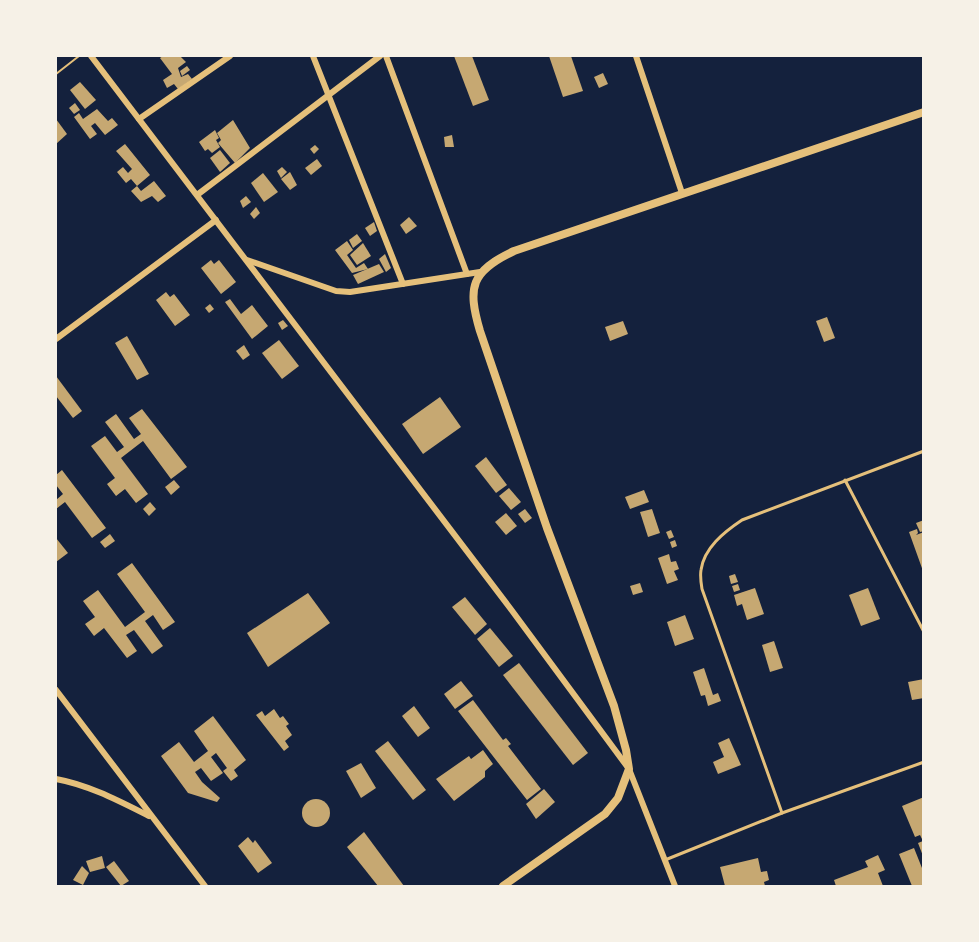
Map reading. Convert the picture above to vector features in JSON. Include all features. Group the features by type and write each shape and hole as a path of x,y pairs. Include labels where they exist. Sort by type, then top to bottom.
{"street":[{"path":"92,56 510,608 629,769"},
{"path":"139,119 230,56"},
{"path":"313,56 403,284"},
{"path":"197,195 380,56"},
{"path":"386,56 467,274"},
{"path":"636,56 682,193"},
{"path":"245,259 336,291 350,292 480,272 499,258 514,251 924,112"},
{"path":"56,339 216,220"},
{"path":"480,272 473,298 474,312 480,332 547,528 614,706 629,769 675,886"},
{"path":"56,690 205,886"},
{"path":"504,886 605,814 618,798 629,769"},
{"path":"56,779 72,782 106,795 152,817"}],"lane":[{"path":"782,813 702,589 700,571 706,553 725,531 742,520 924,451"},
{"path":"845,480 924,632"},
{"path":"665,860 782,813 924,762"}],"path":[{"path":"56,74 79,56"}],"building":[{"path":"180,56 186,62 178,68 181,77 188,74 192,79 178,89 174,84 167,88 163,80 172,74 160,58"},
{"path":"454,56 472,56 489,100 473,106"},
{"path":"549,56 571,56 583,91 563,97"},
{"path":"187,66 190,70 182,76 180,71"},
{"path":"603,73 608,84 599,88 594,77"},
{"path":"80,82 96,100 85,109 70,90"},
{"path":"75,103 80,110 74,114 69,108"},
{"path":"97,109 108,121 112,118 118,125 105,135 95,123 91,126 97,134 90,139 74,117 79,113 83,119"},
{"path":"56,119 67,134 56,144"},
{"path":"233,120 250,148 235,163 218,143 221,140 217,133"},
{"path":"215,130 219,138 216,140 220,147 212,153 208,149 205,151 199,142"},
{"path":"452,135 454,147 445,147 444,137"},
{"path":"125,144 150,175 137,186 131,179 126,183 117,172 123,167 128,173 132,169 116,151"},
{"path":"315,145 319,149 314,154 310,149"},
{"path":"220,150 230,163 220,172 210,158"},
{"path":"317,159 322,166 311,175 305,168"},
{"path":"282,167 287,172 281,178 277,171"},
{"path":"290,172 297,185 290,190 281,179"},
{"path":"263,173 278,192 264,202 251,183"},
{"path":"154,181 166,196 158,202 152,196 141,202 131,191 137,186 141,191"},
{"path":"246,196 251,202 243,208 240,201"},
{"path":"256,207 260,213 254,219 250,214"},
{"path":"409,217 417,226 406,234 400,225"},
{"path":"374,222 377,231 370,236 365,228"},
{"path":"357,234 362,241 353,248 349,240"},
{"path":"347,241 353,250 347,255 356,268 364,263 368,269 352,273 335,250"},
{"path":"363,243 371,256 357,265 350,255"},
{"path":"385,254 391,268 386,272 379,259"},
{"path":"211,260 214,264 219,260 236,282 221,294 201,268"},
{"path":"379,264 384,272 358,284 353,275"},
{"path":"166,292 170,297 174,294 190,315 175,326 156,300"},
{"path":"230,299 241,314 252,305 268,326 252,339 225,302"},
{"path":"210,304 214,309 209,313 205,308"},
{"path":"827,317 835,338 824,342 816,321"},
{"path":"283,320 288,326 282,330 278,323"},
{"path":"623,321 628,334 610,341 605,327"},
{"path":"127,336 149,374 137,380 115,343"},
{"path":"279,340 299,366 282,379 262,353"},
{"path":"244,345 250,355 243,360 236,351"},
{"path":"56,376 82,411 73,418 56,396"},
{"path":"440,397 461,427 423,454 402,424"},
{"path":"142,409 187,467 171,479 143,441 121,458 148,494 136,503 125,489 116,496 107,484 115,478 91,446 105,436 117,452 124,447 105,422 116,414 134,439 141,434 129,418"},
{"path":"486,457 507,485 496,493 475,466"},
{"path":"62,470 106,528 92,538 65,502 56,509 56,500 63,494 56,485 56,475"},
{"path":"174,480 180,487 171,495 165,487"},
{"path":"509,488 521,502 511,510 499,496"},
{"path":"644,490 649,502 630,509 625,497"},
{"path":"150,502 156,509 149,516 143,509"},
{"path":"525,509 532,518 525,523 518,514"},
{"path":"652,509 660,533 648,537 640,512"},
{"path":"506,513 517,526 506,535 495,522"},
{"path":"924,520 924,531 920,532 916,523"},
{"path":"917,529 916,535 924,532 923,571 909,532"},
{"path":"671,530 674,537 669,539 666,532"},
{"path":"110,534 115,541 105,548 100,542"},
{"path":"56,538 68,553 56,562"},
{"path":"675,540 677,546 672,548 670,542"},
{"path":"669,554 671,562 676,561 679,569 674,571 678,580 667,584 658,558"},
{"path":"132,563 175,622 163,630 153,615 145,621 163,646 152,654 134,630 126,635 137,651 127,658 104,628 94,636 85,624 95,617 83,601 98,590 125,627 145,612 117,574"},
{"path":"735,574 738,582 731,584 729,576"},
{"path":"640,583 643,592 633,595 630,586"},
{"path":"738,584 740,590 734,592 732,586"},
{"path":"755,588 764,614 747,620 742,604 737,606 734,595"},
{"path":"868,588 880,619 861,626 849,595"},
{"path":"308,593 330,623 268,667 247,633"},
{"path":"465,597 487,624 475,635 452,607"},
{"path":"685,615 694,639 675,646 667,622"},
{"path":"490,628 513,656 499,667 477,639"},
{"path":"774,641 783,668 770,672 762,645"},
{"path":"519,663 588,753 573,765 503,675"},
{"path":"704,668 713,695 718,693 721,701 708,706 705,695 701,696 693,672"},
{"path":"924,679 924,698 912,700 908,682"},
{"path":"461,681 473,696 455,709 444,694"},
{"path":"473,700 503,740 506,738 511,744 508,746 541,789 527,800 458,711"},
{"path":"414,706 430,728 418,737 402,716"},
{"path":"274,709 280,718 283,716 289,724 286,726 292,735 285,741 289,747 284,751 256,715 262,711 265,716"},
{"path":"213,716 246,760 234,770 238,776 231,781 223,771 227,768 216,753 211,757 223,773 211,781 201,768 195,772 202,782 220,798 217,802 188,793 161,756 179,742 194,762 208,751 194,731"},
{"path":"729,738 741,765 718,774 713,762 724,757 718,743"},
{"path":"388,741 426,790 413,800 375,751"},
{"path":"483,750 493,764 485,771 485,777 454,801 436,779 469,756 471,759"},
{"path":"361,763 376,788 361,798 346,771"},
{"path":"544,789 555,802 536,819 526,804"},
{"path":"924,797 923,856 918,843 923,841 920,835 915,837 902,806"},
{"path":"316,799 326,803 330,813 326,823 316,827 306,823 302,813 306,803"},
{"path":"364,832 404,886 378,886 347,847"},
{"path":"248,837 253,843 255,840 272,863 258,873 238,846"},
{"path":"914,848 924,868 924,886 912,886 899,854"},
{"path":"878,855 885,870 878,873 883,886 836,886 834,880 868,867 865,861"},
{"path":"102,856 105,868 90,872 86,861"},
{"path":"758,858 761,872 767,871 769,880 764,882 765,886 725,886 720,867"},
{"path":"114,861 129,881 121,886 106,867"},
{"path":"82,866 89,873 83,885 73,880"}]}
